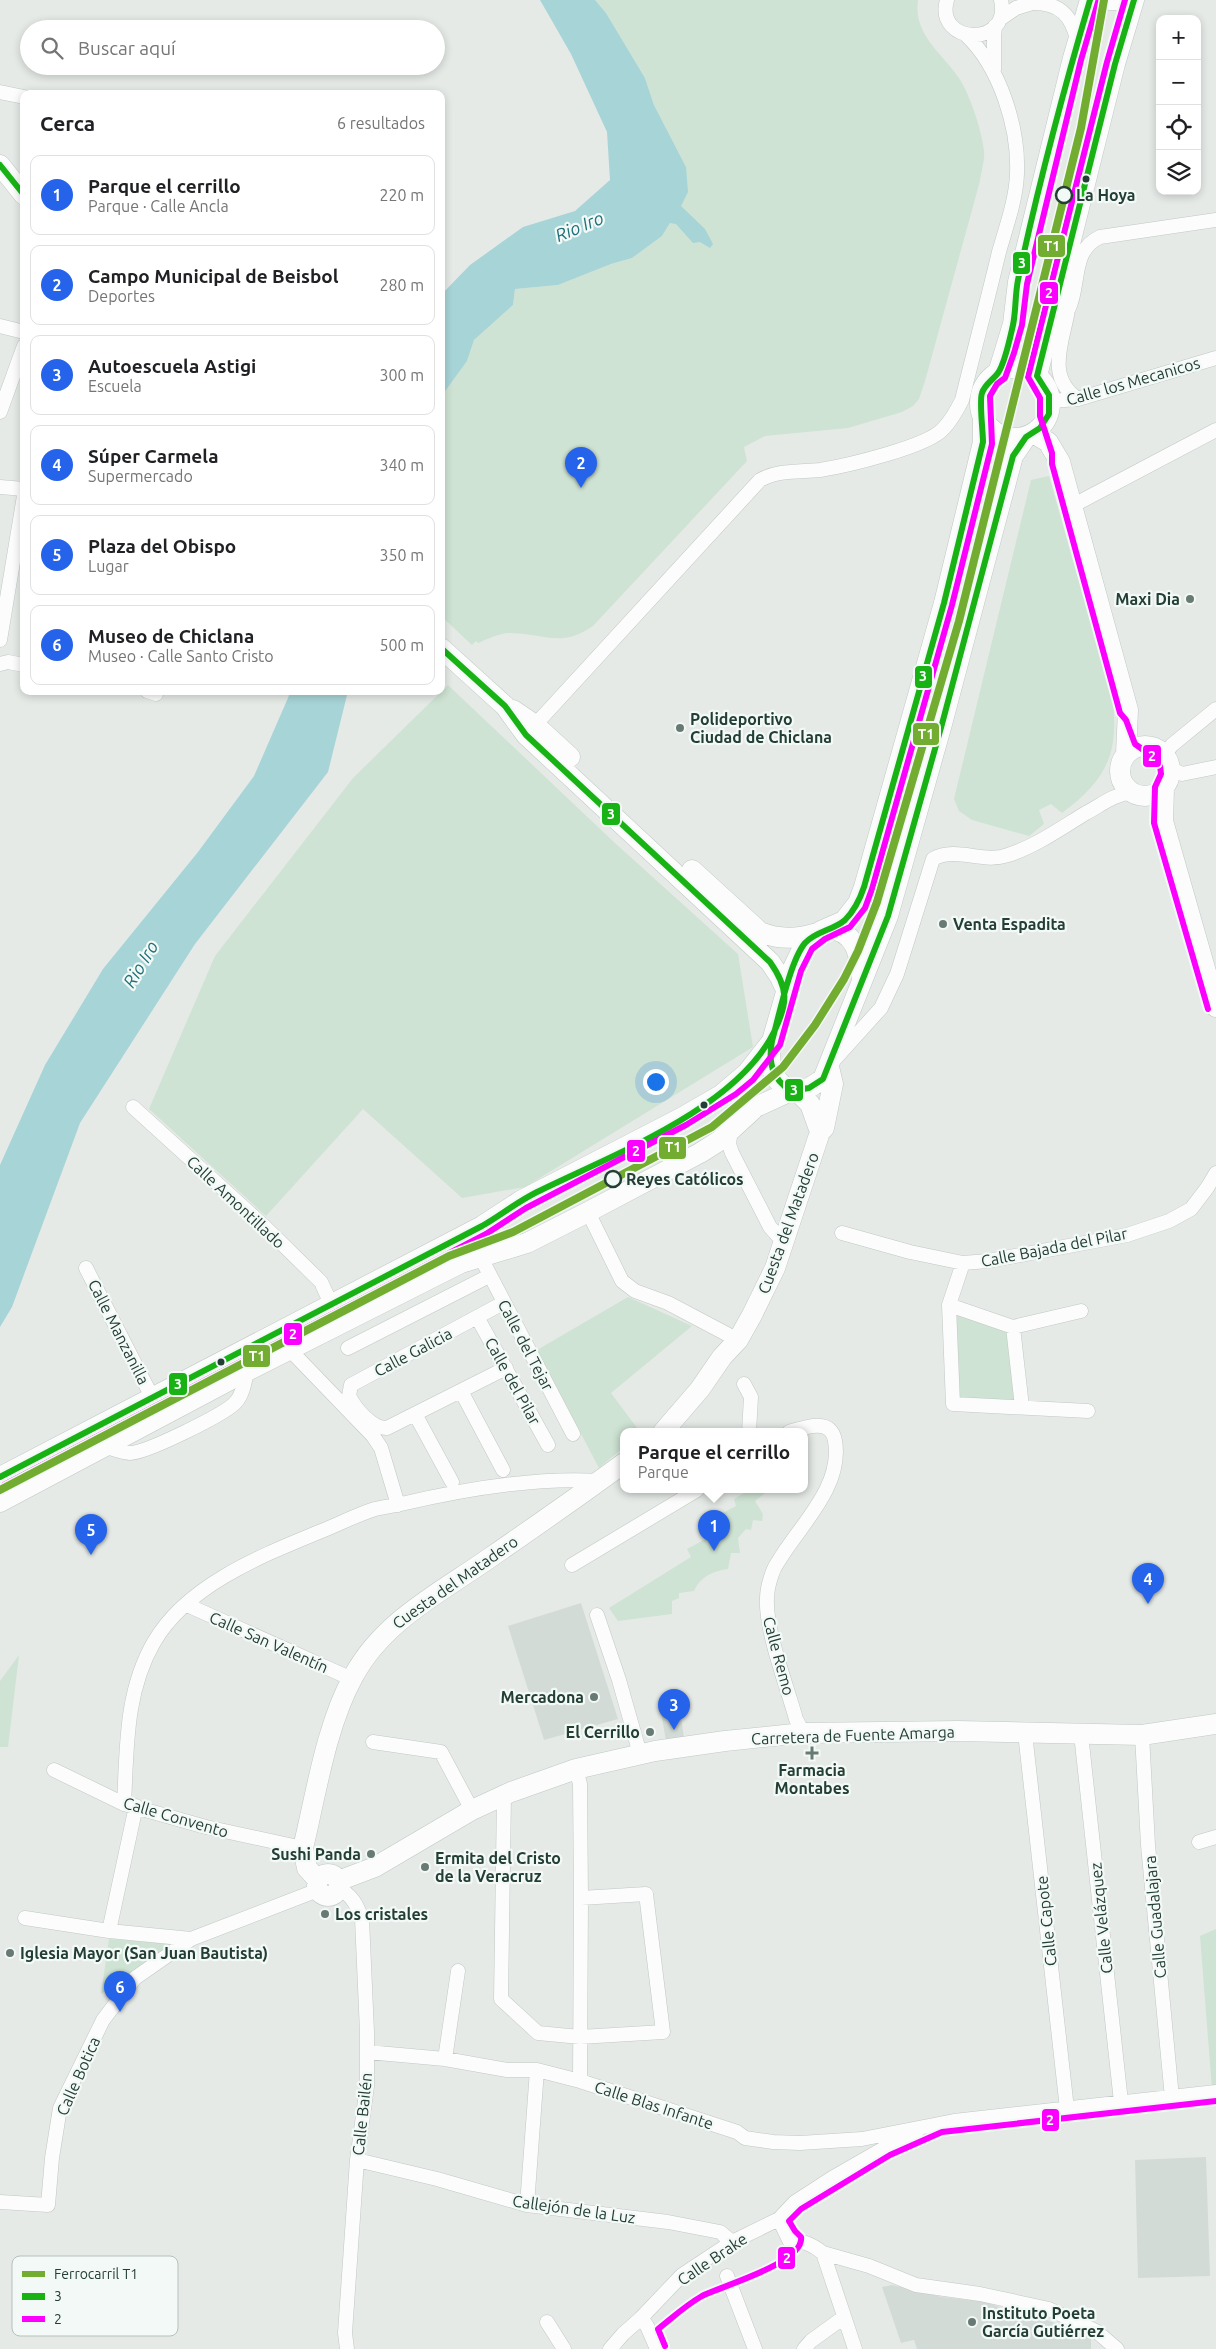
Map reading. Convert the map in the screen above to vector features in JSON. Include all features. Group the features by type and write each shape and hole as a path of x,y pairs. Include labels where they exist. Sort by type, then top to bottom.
{"main road":[{"path":"998,373 1013,324 1018,282 1090,0"},
{"path":"1109,0 1129,0"},
{"path":"1038,376 1115,64 1134,0"},
{"path":"0,165 20,190"},
{"path":"0,1477 482,1226 522,1200 707,1104 747,1073 772,1042 798,953 805,943 824,930 844,921 858,903 864,888 944,603 983,442 983,417 980,400 982,392 991,378 998,373 1018,368 1038,376 1047,389 1061,452 1060,462"},
{"path":"0,1502 103,1446 461,1263 527,1243 588,1212 700,1154 719,1141 756,1107 794,1091 809,1088 823,1078 830,1065 888,916 942,724 1013,456 1029,435 1045,422 1050,408"},
{"path":"983,417 991,428 1000,435 1012,438 1029,435 1048,442 1060,462 1128,710 1126,754"},
{"path":"445,652 505,706 536,725 760,932 770,936 788,938 824,930 839,931 856,945 860,957 863,982"},
{"path":"505,706 526,735 770,962 787,992"},
{"path":"1128,710 1134,715 1142,739 1162,756 1170,775 1164,788 1163,821 1216,1007"},
{"path":"1162,756 1138,746 1126,754 1122,760 1119,774 1121,781 1153,803 1158,816 1163,821"},
{"path":"1138,794 1152,796 1164,788"},
{"name":"Cuesta del Matadero","path":"772,1042 770,1054 774,1076 783,1086 794,1091 810,1104 820,1132"},
{"name":"Cuesta del Matadero","path":"667,1428 690,1403 722,1357 738,1340 768,1284 820,1132 824,1128 833,1084 830,1065"},
{"name":"Cuesta del Matadero","path":"303,1848 335,1719 352,1679 373,1645 400,1620 620,1466"},
{"name":"Carretera de Fuente Amarga","path":"338,1885 472,1810 504,1795 576,1769 640,1754 725,1741 803,1733 958,1731 1142,1735 1216,1724"},
{"path":"303,1848 307,1868 318,1885 327,1873 334,1875 338,1885"}],"street":[{"path":"536,725 760,480 777,473 821,469 908,446 942,430 956,411 962,400 1015,190 1017,174 1014,136 994,71 978,47 966,35 959,32 948,20 946,12 947,0"},
{"path":"994,71 994,37 1002,11 1001,0"},
{"path":"966,35 982,35 1016,8 1039,1 1050,4 1064,12 1073,23 1078,43"},
{"path":"0,92 20,96"},
{"path":"1078,399 1064,387 1058,369 1059,350 1068,310 1082,253 1086,246 1100,236 1216,220"},
{"path":"1050,328 1068,310"},
{"path":"0,326 20,331"},
{"path":"2,403 20,356"},
{"name":"Calle los Mecanicos","path":"1050,408 1216,358"},
{"path":"1072,506 1216,430"},
{"path":"0,487 20,489"},
{"path":"0,640 20,520"},
{"path":"0,664 8,662 20,664"},
{"path":"1216,709 1172,745 1162,756 1182,774 1216,767"},
{"path":"830,1065 861,1032 885,999 897,974 933,859 942,854 953,853 992,858 1006,856 1058,830 1116,795 1138,794"},
{"name":"Calle Amontillado","path":"132,1106 265,1227 321,1282 331,1304"},
{"path":"731,1128 729,1144 732,1153 770,1227 778,1236 784,1239"},
{"name":"Calle Bajada del Pilar","path":"842,1233 910,1252 963,1263 988,1261 1118,1237 1168,1221 1190,1209 1216,1173"},
{"path":"588,1212 622,1281 627,1287 668,1303 738,1340"},
{"name":"Calle del Tejar","path":"480,1256 573,1434"},
{"path":"963,1263 949,1305 953,1404 1088,1411"},
{"name":"Calle Manzanilla","path":"86,1268 152,1397"},
{"path":"348,1348 489,1276"},
{"name":"Calle Galicia","path":"415,1414 383,1428 376,1426 361,1412 349,1396 351,1385 503,1303"},
{"path":"949,1305 1013,1327 1081,1311"},
{"name":"Calle del Pilar","path":"478,1317 548,1445"},
{"path":"1013,1327 1022,1407"},
{"path":"290,1350 373,1436 381,1448 398,1505"},
{"path":"452,1482 415,1414 506,1368"},
{"path":"744,1384 751,1397 749,1428"},
{"path":"461,1390 503,1470"},
{"name":"Calle Remo","path":"803,1428 814,1425 825,1426 831,1429 837,1452 825,1491 776,1563 766,1596 767,1620 796,1719 803,1733"},
{"path":"109,1931 130,1805 130,1704 155,1641 187,1605 205,1590 246,1563 375,1509 455,1492 569,1479 600,1481"},
{"path":"572,1565 692,1493"},
{"name":"Calle San Valentín","path":"187,1605 352,1679"},
{"path":"597,1615 619,1680 640,1754"},
{"name":"Calle Capote","path":"1025,1733 1067,2109"},
{"name":"Calle Velázquez","path":"1081,1734 1121,2102"},
{"name":"Calle Guadalajara","path":"1142,1735 1148,1845 1172,2098"},
{"path":"373,1742 441,1752 472,1810"},
{"path":"576,1769 580,1784 580,2081"},
{"name":"Calle Convento","path":"54,1770 130,1805 206,1827 303,1848"},
{"path":"504,1795 501,1999 538,2033 580,2037 663,2032 646,1894 581,1898"},
{"path":"1199,1842 1216,1836"},
{"path":"24,1918 109,1931 191,1939 318,1885"},
{"name":"Calle Bailén","path":"338,1885 348,1893 357,1905 362,1919 367,2052 367,2086 357,2160 345,2333 347,2349"},
{"name":"Calle Botica","path":"0,2202 48,2205 52,2158 60,2108 110,2010 135,1978 191,1939"},
{"path":"445,2059 458,1972"},
{"name":"Calle Blas Infante","path":"367,2052 445,2059 508,2070 537,2070 580,2081 737,2132 745,2138 773,2142 862,2139 940,2123"},
{"path":"527,2205 537,2070"},
{"path":"940,2123 1216,2092"},
{"name":"Calle Brake","path":"610,2349 682,2275 732,2242 779,2219 795,2202 832,2178 886,2147 940,2123"},
{"name":"Callejón de la Luz","path":"357,2160 438,2179 527,2205 668,2222 720,2232 732,2242"},
{"path":"779,2219 789,2240 802,2241 814,2246 823,2253 869,2266 916,2285 980,2294 1049,2309 1096,2331 1118,2349"},
{"path":"823,2253 855,2349"},
{"path":"726,2276 755,2349"},
{"path":"804,2349 811,2341 844,2317"},
{"path":"641,2318 647,2326 657,2349"},
{"path":"547,2322 564,2349"}],"shaded area":[{"path":"581,1603 618,1719 544,1740 508,1626"},
{"path":"680,1710 684,1738 666,1741 661,1712"},
{"path":"1206,2157 1210,2276 1138,2278 1135,2160"},
{"name":"Instituto Poeta García Gutiérrez","path":"892,2285 942,2297 986,2302 1007,2310 1030,2314 1091,2336 1091,2349 917,2349 914,2340 901,2343 882,2287"}],"green space":[{"path":"595,0 918,0 920,23 924,33 959,78 975,113 984,151 980,181 925,381 919,399 913,406 902,412 848,428 765,436 744,447 747,461 593,626 572,637 553,638 507,633 478,643 476,641 472,645 445,620 445,391 467,361 474,340 513,305 515,289 558,285 611,264 632,258 662,236 681,206 686,167 654,105 645,78 606,13"},
{"path":"1049,476 1113,702 1114,721 1111,753 1106,766 1098,778 1089,790 1062,813 1051,804 1039,810 1044,824 1029,836 972,820 959,811 954,799 1031,480"},
{"path":"448,685 616,844 738,954 753,1047 525,1187 462,1198 363,1109 266,1216 149,1109 215,956 353,778 438,695 445,695 445,688"},
{"path":"628,1297 692,1326 611,1393 637,1428 620,1428 620,1450 599,1468 537,1350"},
{"path":"953,1313 1007,1331 1017,1401 958,1400"},
{"path":"744,1493 765,1493 755,1501 763,1514 762,1521 753,1520 751,1530 746,1529 738,1538 740,1553 731,1553 728,1569 708,1575 694,1591 679,1593 679,1598 672,1601 672,1614 618,1621 609,1608 691,1557 687,1549 722,1530 717,1516 736,1506 734,1499"},
{"path":"19,1655 8,1747 0,1747 0,1681"},
{"path":"1216,1929 1216,2089 1212,2089 1200,1936"},
{"path":"109,1939 173,1944 101,1994"}],"water":[{"name":"Rio Iro","path":"540,0 595,0 606,13 645,78 654,105 686,167 688,192 681,206 705,229 713,244 710,248 700,242 693,243 676,224 670,223 662,236 632,258 611,264 558,285 515,289 513,305 474,340 467,361 445,391 445,291 470,265 523,227 575,211 610,180 607,132 571,54"},
{"name":"Rio Iro","path":"289,695 347,695 328,772 195,944 80,1123 12,1307 0,1327 0,1165 45,1065 103,969 198,852 254,776"}],"rail line":[{"name":"T1","path":"0,1490 449,1256 513,1232 712,1127 783,1067 815,1025 844,979 858,951 877,902 959,621 1081,128 1104,0"}],"transit line":[{"name":"3","path":"1090,0 1034,210 1018,280 1014,320 1007,350 998,373 982,393 983,442 944,603 864,887 856,905 845,920 814,936 805,943 794,962 786,989 772,1041 771,1063 779,1081 791,1091 809,1088 823,1079 888,916 942,724 1013,456 1026,437 1040,428 1049,414 1049,395 1037,376 1115,64 1134,0"},
{"name":"2","path":"1125,0 1107,62 1028,377 1040,398 1040,416 1052,453 1052,464 1120,713 1126,720 1135,744 1153,757 1160,765 1161,774 1155,787 1154,823 1208,1009"},
{"name":"2","path":"4,1485 486,1234 526,1208 686,1125 736,1094 753,1080 780,1045 801,971 812,949 825,939 850,927 865,908 872,889 952,605 992,444 990,396 997,384 1005,378 1022,325 1027,284 1081,60 1098,2"},
{"name":"3","path":"0,165 20,190"},
{"name":"3","path":"0,1477 482,1226 537,1192 669,1127 702,1107 731,1084 756,1059 774,1032 782,1013 784,996 781,980 770,962 526,735 505,706 445,652"},
{"name":"2","path":"665,2346 658,2329 702,2296 760,2273 790,2256 799,2247 801,2237 789,2221 801,2209 890,2155 942,2132 1216,2101"}],"place":[{"name":"La Hoya","path":"1064,195"},
{"name":"Campo Municipal de Beisbol","path":"581,488"},
{"name":"Maxi Dia","path":"1190,599"},
{"name":"Polideportivo Ciudad de Chiclana","path":"680,728"},
{"name":"Venta Espadita","path":"943,924"},
{"name":"Reyes Católicos","path":"613,1179"},
{"name":"Parque el cerrillo","path":"714,1551"},
{"name":"Plaza del Obispo","path":"91,1555"},
{"name":"Súper Carmela","path":"1148,1604"},
{"name":"Mercadona","path":"594,1697"},
{"name":"Autoescuela Astigi","path":"674,1730"},
{"name":"El Cerrillo","path":"650,1732"},
{"name":"Farmacia Montabes","path":"812,1753"},
{"name":"Sushi Panda","path":"371,1854"},
{"name":"Ermita del Cristo de la Veracruz","path":"425,1867"},
{"name":"Los cristales","path":"325,1914"},
{"name":"Iglesia Mayor (San Juan Bautista)","path":"10,1953"},
{"name":"Museo de Chiclana","path":"120,2012"},
{"name":"Instituto Poeta García Gutiérrez","path":"972,2322"}]}
